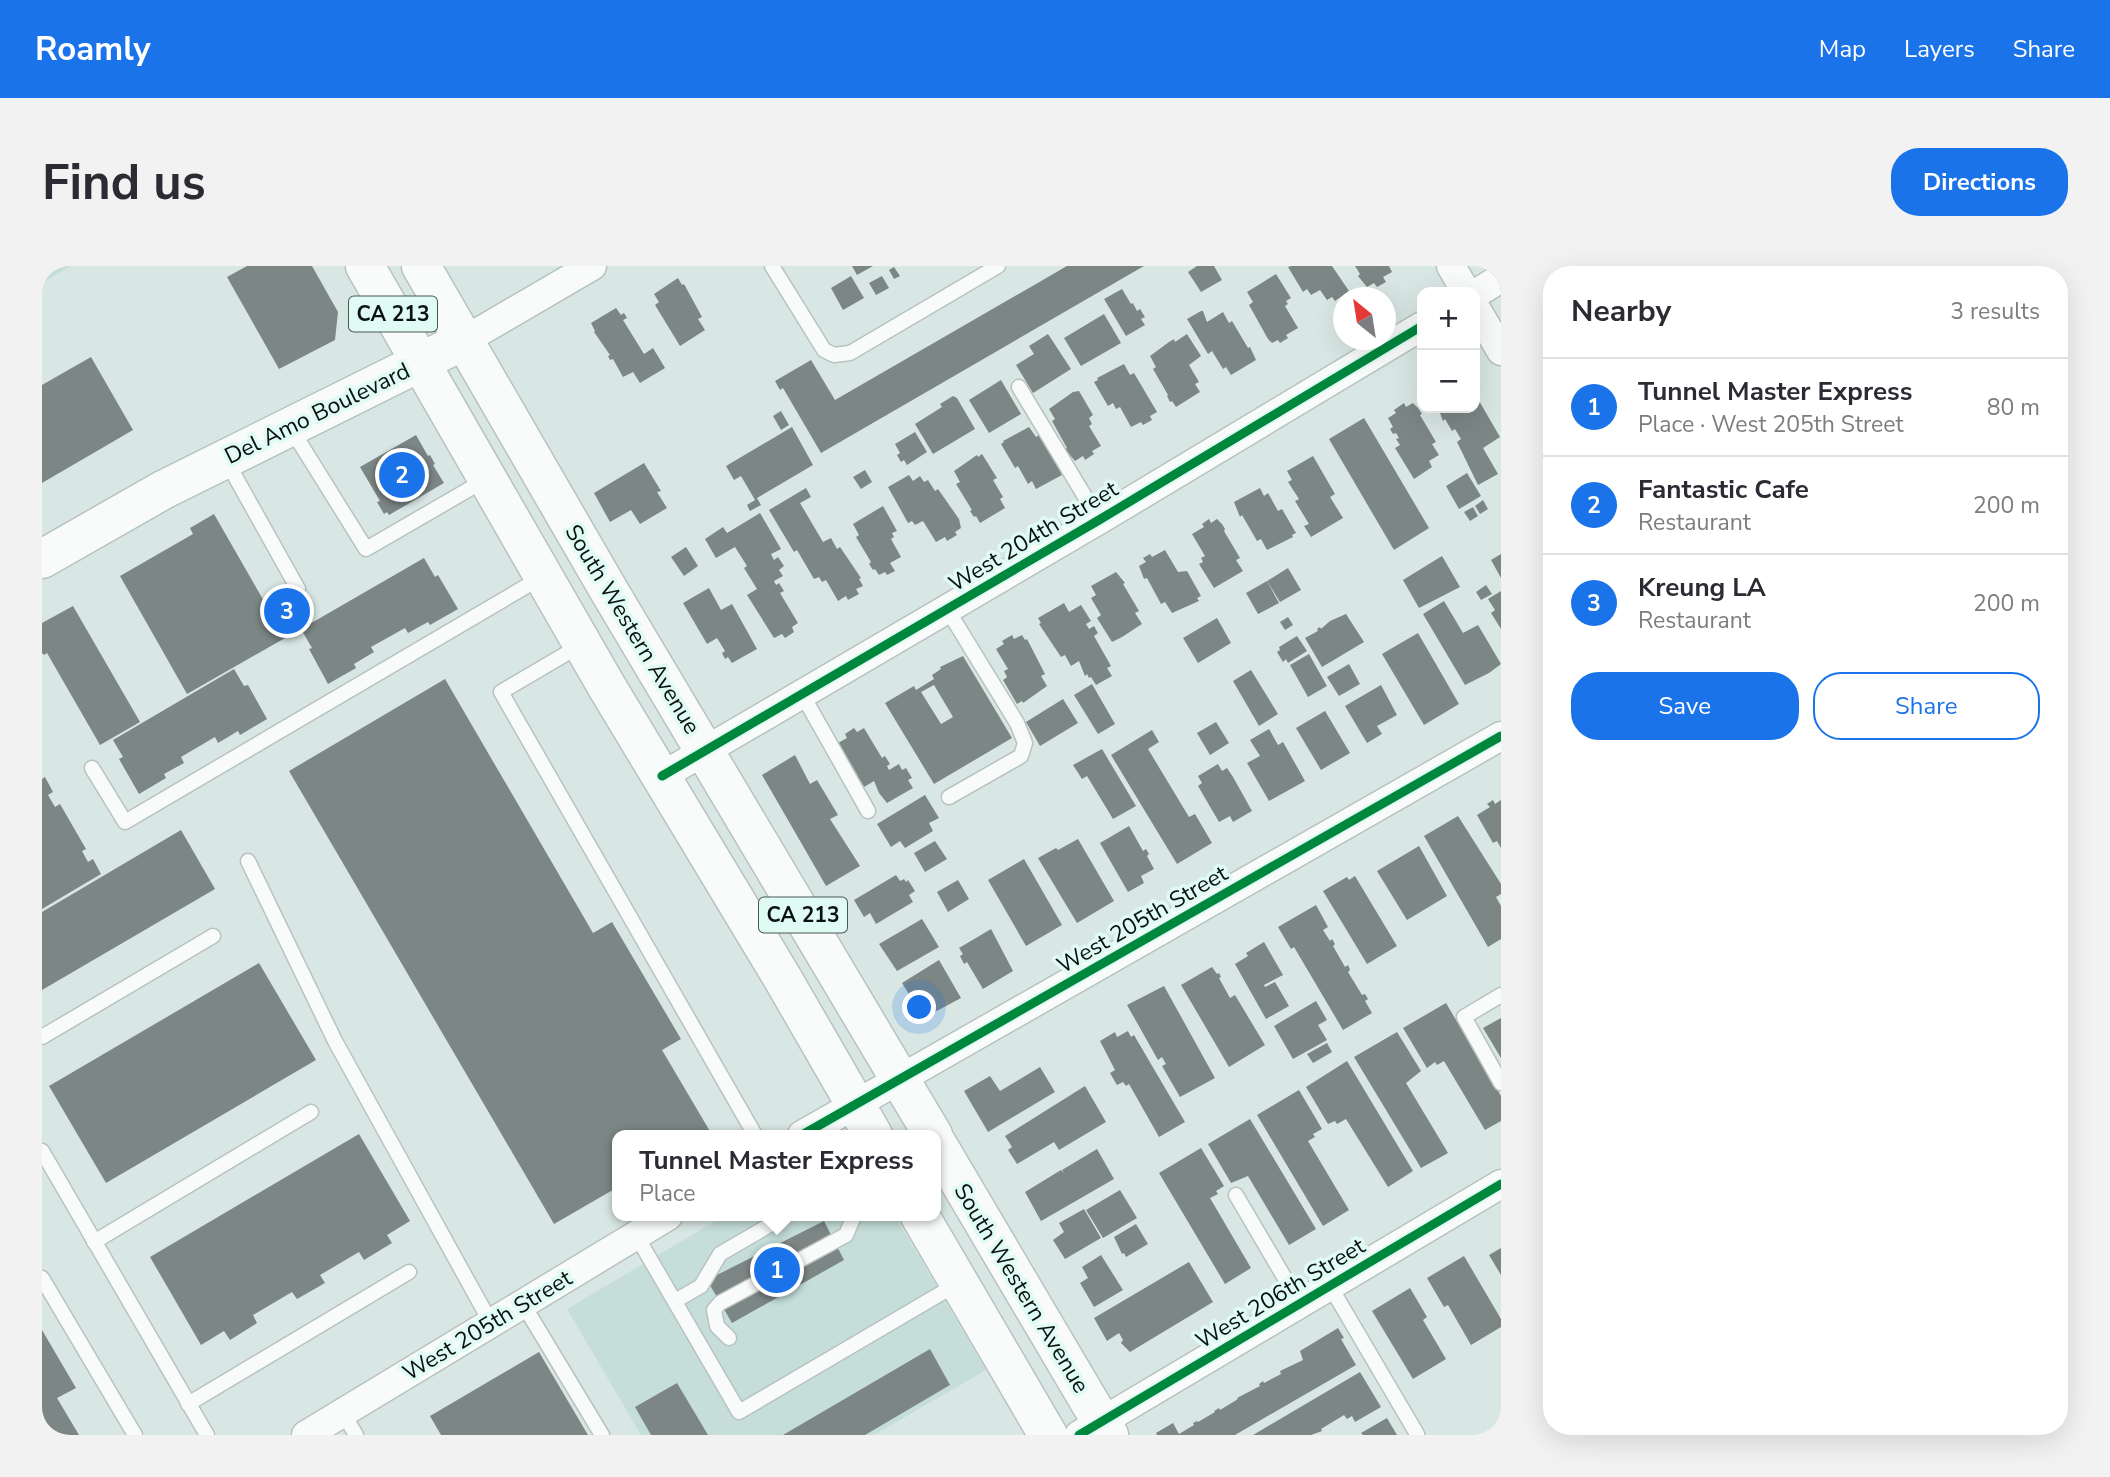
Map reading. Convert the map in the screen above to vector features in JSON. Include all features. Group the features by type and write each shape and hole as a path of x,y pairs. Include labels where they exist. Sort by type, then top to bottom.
{"main road":[{"name":"CA 213","path":"365,266 583,645 783,979 863,1119"},
{"name":"South Western Avenue","path":"421,266 608,589 930,1130"},
{"name":"Del Amo Boulevard","path":"42,559 163,490 465,340"},
{"name":"South Western Avenue","path":"941,1151 1096,1431"},
{"path":"923,1221 1048,1435"}],"street":[{"name":"Del Amo Boulevard","path":"465,340 592,266"},
{"path":"1451,266 1463,287"},
{"path":"1480,291 1501,278"},
{"path":"1480,315 1501,351"},
{"name":"West 204th Street","path":"662,776 1099,520 1417,329"},
{"name":"West 205th Street","path":"821,1130 863,1119 901,1079 1501,736"},
{"name":"West 206th Street","path":"1096,1431 1300,1304 1501,1184"},
{"name":"West 205th Street","path":"306,1435 350,1424 491,1323 660,1221"}],"lane":[{"path":"772,266 824,349 834,355 850,353 998,266"},
{"path":"1019,387 1099,520"},
{"path":"289,426 366,548 487,478"},
{"path":"225,458 298,589"},
{"path":"92,768 125,822 544,576"},
{"path":"947,609 1017,723 1025,743 1021,756 949,797"},
{"path":"583,645 501,692 752,1130"},
{"path":"802,695 868,811"},
{"path":"248,861 335,1041 491,1323"},
{"path":"42,1037 213,936"},
{"path":"1501,995 1464,1017 1501,1083"},
{"path":"94,1242 311,1112"},
{"path":"42,1151 206,1435"},
{"path":"1236,1195 1300,1304"},
{"path":"675,1301 701,1286 720,1254 776,1221"},
{"path":"729,1338 717,1326 714,1310 720,1303 846,1235 852,1221"},
{"path":"636,1235 739,1412 959,1283"},
{"path":"188,1404 409,1272"},
{"path":"42,1278 135,1435"},
{"path":"1330,1286 1417,1434"},
{"path":"523,1304 602,1435"}],"shaded area":[{"path":"42,266 71,266 42,283"},
{"path":"716,1221 898,1221 986,1370 874,1435 641,1435 567,1309"}],"building":[{"path":"247,266 312,266 338,312 335,340 279,369 227,277"},
{"path":"852,266 873,266 857,275"},
{"path":"1067,266 1144,266 821,453 783,388 780,390 775,381 811,360 835,400"},
{"path":"1197,266 1214,266 1222,280 1201,292 1188,272"},
{"path":"1332,266 1346,287 1333,287 1333,298 1327,300 1320,290 1311,295 1307,289 1303,292 1288,267"},
{"path":"1355,266 1389,266 1392,272 1383,277 1386,282 1377,287 1374,283 1367,287 1358,276 1360,274"},
{"path":"894,267 900,276 894,279 889,270"},
{"path":"1276,274 1291,298 1286,301 1288,304 1285,306 1298,328 1286,335 1288,338 1280,343 1278,340 1272,343 1249,305 1253,302 1247,292"},
{"path":"851,276 864,298 843,310 831,288"},
{"path":"882,276 889,288 876,295 869,283"},
{"path":"678,278 702,317 698,319 705,330 680,346 655,305 659,302 654,294"},
{"path":"1122,289 1131,304 1133,303 1137,311 1140,309 1145,317 1141,319 1145,325 1126,336 1104,299"},
{"path":"616,308 621,315 624,313 627,318 623,320 644,354 653,348 665,368 640,383 633,372 623,377 613,359 610,360 610,355 591,323"},
{"path":"1201,311 1207,322 1223,312 1229,323 1232,321 1248,348 1250,347 1256,360 1231,375 1226,367 1223,369 1212,351 1208,354 1187,319"},
{"path":"1104,314 1121,343 1081,366 1064,338"},
{"path":"1048,334 1071,369 1033,393 1016,365 1034,354 1029,346"},
{"path":"1187,334 1201,356 1189,365 1199,382 1195,384 1200,392 1176,407 1170,402 1153,369 1156,367 1150,356 1174,339 1175,342"},
{"path":"91,357 133,430 42,483 42,385"},
{"path":"1124,364 1130,375 1134,373 1157,412 1150,416 1152,420 1143,425 1141,422 1131,427 1120,407 1116,409 1113,403 1108,406 1094,382"},
{"path":"1001,380 1021,414 989,433 969,400"},
{"path":"1079,391 1093,415 1089,418 1092,424 1089,426 1101,446 1092,451 1094,454 1085,460 1083,456 1075,461 1065,449 1067,448 1052,421 1055,419 1049,409 1073,392"},
{"path":"953,396 957,398 975,429 933,454 915,424 942,407 940,404"},
{"path":"1480,402 1500,437 1483,448 1498,474 1478,485 1457,442 1461,439 1445,419 1443,421 1440,413 1480,413"},
{"path":"1404,403 1406,407 1413,403 1417,407 1417,413 1422,414 1420,415 1436,442 1432,444 1439,455 1429,461 1432,467 1414,479 1395,448 1400,445 1396,439 1399,438 1390,429 1393,427 1388,418 1396,413 1394,410"},
{"path":"781,411 789,425 781,430 773,416"},
{"path":"1364,418 1429,528 1394,550 1329,439"},
{"path":"792,427 813,465 757,498 761,505 750,511 747,505 755,500 741,476 734,480 726,466"},
{"path":"1029,427 1036,437 1039,435 1062,475 1036,489 1032,481 1028,484 1018,466 1015,468 1001,444"},
{"path":"915,432 927,452 907,465 904,460 901,462 897,455 900,453 895,444"},
{"path":"416,435 444,483 389,515 387,512 384,514 377,502 380,501 360,467"},
{"path":"982,454 997,478 993,480 1003,497 1000,499 1005,508 980,523 970,511 972,510 956,484 960,482 954,471"},
{"path":"1313,456 1335,494 1330,497 1343,518 1311,537 1304,526 1309,524 1295,501 1299,499 1288,482 1292,480 1287,471"},
{"path":"644,463 661,491 657,492 667,508 640,524 631,510 610,522 594,493"},
{"path":"865,470 872,482 861,489 853,477"},
{"path":"1467,473 1481,496 1459,509 1446,486"},
{"path":"909,475 913,481 920,476 924,482 928,480 935,491 938,489 959,519 961,528 955,532 957,535 947,541 945,537 936,542 923,521 915,525 912,521 908,523 888,487"},
{"path":"806,488 811,497 800,503 823,542 831,538 861,578 859,579 863,586 856,589 859,594 848,600 846,596 838,601 826,580 822,582 819,577 814,579 769,510"},
{"path":"1260,488 1264,496 1268,493 1278,511 1282,509 1296,533 1267,550 1261,539 1257,541 1242,515 1240,517 1234,502"},
{"path":"1483,500 1488,509 1480,514 1475,506"},
{"path":"883,506 897,531 892,533 894,537 891,539 901,557 890,563 895,571 879,575 869,564 871,562 856,537 859,535 853,524"},
{"path":"1473,507 1478,516 1470,521 1464,512"},
{"path":"760,513 781,549 771,554 774,560 778,557 784,566 779,570 783,576 774,581 776,585 779,583 784,591 780,593 798,623 792,627 794,632 785,638 782,634 774,638 747,595 757,589 735,547 716,558 705,539 723,527 727,533"},
{"path":"214,514 285,638 187,694 120,576 193,534 190,528"},
{"path":"1209,519 1211,523 1217,519 1222,524 1240,558 1236,560 1243,571 1214,588 1199,564 1205,556 1192,534 1204,527 1202,524"},
{"path":"686,547 698,566 684,576 671,557"},
{"path":"1165,550 1178,572 1187,571 1201,596 1197,598 1199,601 1172,613 1165,602 1161,604 1147,578 1144,579 1139,566 1146,562 1143,558 1150,554 1152,557"},
{"path":"1501,554 1501,578 1491,560"},
{"path":"1442,556 1460,587 1419,608 1403,580"},
{"path":"424,558 435,577 438,575 458,609 430,625 428,622 408,633 405,628 371,647 374,652 354,664 356,668 328,684 301,629"},
{"path":"1288,568 1301,590 1280,602 1267,581"},
{"path":"1116,572 1125,583 1123,584 1139,611 1135,613 1142,624 1112,642 1097,618 1101,615 1091,598 1096,595 1091,586"},
{"path":"1267,581 1279,603 1258,614 1246,593"},
{"path":"1486,585 1492,594 1481,600 1476,592"},
{"path":"709,588 721,610 732,604 757,649 732,663 728,657 725,659 722,653 725,651 717,638 707,644 683,603"},
{"path":"1501,591 1501,629 1491,613 1495,610 1488,599"},
{"path":"1444,601 1463,633 1478,625 1501,664 1465,685 1423,614"},
{"path":"1064,603 1069,612 1081,605 1091,621 1086,624 1089,629 1094,626 1098,633 1094,636 1111,666 1107,668 1112,676 1096,685 1091,677 1087,674 1085,676 1079,661 1071,666 1065,655 1061,657 1039,624 1041,623 1038,618"},
{"path":"73,606 140,722 100,745 47,653 42,653 42,623"},
{"path":"1346,614 1364,642 1322,667 1305,638"},
{"path":"1288,617 1293,625 1285,630 1280,622"},
{"path":"1217,618 1231,643 1198,663 1183,638"},
{"path":"1418,633 1459,704 1424,725 1382,654"},
{"path":"1012,635 1014,639 1022,635 1027,639 1045,674 1041,676 1047,686 1023,703 1022,701 1017,704 1003,680 1007,677 1004,671 1008,669 996,649"},
{"path":"1297,636 1307,651 1288,663 1286,659 1283,662 1277,652 1279,647"},
{"path":"1309,654 1327,686 1308,697 1290,665"},
{"path":"963,656 1012,738 934,784 885,703 914,686 916,690 934,679 932,675 941,669 940,667","holes":["934,685 953,717 941,724 921,692"]},
{"path":"1349,664 1360,684 1339,696 1327,677"},
{"path":"234,669 244,686 248,685 267,719 240,735 238,731 218,743 215,737 181,757 184,763 164,774 166,778 139,794 119,759 123,757 113,740"},
{"path":"1251,670 1278,714 1259,726 1233,681"},
{"path":"445,679 593,933 612,922 681,1039 662,1050 709,1130 612,1130 612,1190 554,1224 289,771"},
{"path":"1092,684 1115,724 1098,734 1074,695"},
{"path":"1381,685 1397,715 1377,726 1382,734 1367,743 1345,706"},
{"path":"1063,699 1078,723 1040,746 1026,722"},
{"path":"1325,711 1350,753 1321,770 1296,728"},
{"path":"1216,722 1229,743 1210,755 1197,733"},
{"path":"854,728 857,732 864,728 882,758 885,756 890,764 887,766 889,770 899,764 902,770 906,768 912,778 908,780 913,788 887,803 874,781 864,787 860,780 858,781 855,777 858,776 846,756 844,757 838,743 847,738 845,734"},
{"path":"1269,729 1278,745 1283,742 1305,781 1269,801 1247,763 1260,756 1250,740"},
{"path":"1152,730 1159,742 1148,749 1189,817 1195,814 1212,843 1177,864 1111,755"},
{"path":"1102,749 1136,806 1113,819 1087,776 1082,779 1073,765"},
{"path":"795,755 810,784 817,780 838,815 830,819 860,866 826,886 762,775"},
{"path":"1218,764 1222,771 1227,768 1252,811 1233,822 1230,816 1219,822 1198,786 1202,783 1198,776"},
{"path":"45,777 53,792 48,795 55,807 60,804 86,849 82,851 88,862 93,859 101,874 42,909 42,779"},
{"path":"925,795 939,818 929,823 933,831 905,848 900,841 891,847 877,824"},
{"path":"1493,800 1495,804 1501,800 1501,848 1497,841 1493,843 1477,815 1490,807 1487,804"},
{"path":"1458,816 1501,884 1501,894 1496,897 1501,906 1501,939 1488,947 1424,836"},
{"path":"1129,826 1143,851 1146,849 1149,854 1147,856 1154,869 1141,876 1144,883 1128,892 1100,843"},
{"path":"181,830 215,889 42,990 42,912"},
{"path":"1078,839 1114,901 1077,923 1038,858"},
{"path":"935,841 947,859 925,872 914,853"},
{"path":"1419,846 1447,896 1407,920 1377,871"},
{"path":"1024,859 1062,925 1026,946 988,880"},
{"path":"896,875 900,881 908,880 915,891 909,895 913,902 876,924 870,913 864,917 854,900"},
{"path":"1355,876 1397,946 1367,964 1323,891 1347,877 1349,880"},
{"path":"958,880 969,899 948,912 937,892"},
{"path":"1316,905 1328,927 1323,930 1335,944 1333,946 1345,967 1348,965 1348,972 1362,995 1365,994 1368,999 1365,1001 1372,1013 1343,1030 1294,947 1291,949 1278,927"},
{"path":"922,919 939,947 897,971 879,944"},
{"path":"991,929 1013,971 983,989 967,962 964,964 959,948"},
{"path":"1264,942 1283,975 1264,985 1265,987 1275,982 1289,1006 1266,1019 1235,964 1248,956 1246,953"},
{"path":"939,960 961,998 931,1014 919,994 912,999 902,983"},
{"path":"259,963 316,1060 106,1183 49,1086"},
{"path":"1212,967 1219,973 1230,998 1235,995 1265,1045 1229,1067 1181,985"},
{"path":"1164,986 1215,1078 1180,1097 1162,1066 1166,1064 1162,1057 1158,1060 1127,1005"},
{"path":"1316,1001 1327,1020 1318,1025 1327,1040 1293,1059 1274,1026"},
{"path":"1446,1003 1501,1096 1501,1121 1485,1130 1444,1061 1437,1065 1435,1062 1427,1068 1403,1028"},
{"path":"1501,1018 1501,1058 1483,1028"},
{"path":"1128,1031 1131,1037 1134,1035 1185,1122 1159,1137 1129,1084 1126,1086 1123,1082 1117,1085 1110,1073 1115,1070 1100,1041 1115,1032 1117,1037"},
{"path":"1397,1032 1421,1071 1406,1083 1448,1153 1421,1168 1354,1057"},
{"path":"1327,1043 1332,1052 1313,1063 1307,1054"},
{"path":"1347,1061 1413,1171 1388,1187 1346,1119 1337,1124 1335,1121 1328,1124 1306,1087"},
{"path":"1040,1067 1055,1092 988,1132 964,1091 990,1076 1000,1091"},
{"path":"1085,1086 1106,1122 1059,1150 1054,1142 1017,1164 1008,1150 1012,1147 1005,1136"},
{"path":"1299,1090 1322,1129 1308,1141 1349,1210 1323,1226 1257,1115"},
{"path":"1250,1119 1316,1229 1289,1245 1248,1176 1231,1183 1208,1144"},
{"path":"359,1134 410,1221 387,1235 392,1243 364,1260 359,1252 320,1275 325,1283 297,1299 292,1292 253,1315 257,1323 230,1340 224,1331 201,1345 150,1257"},
{"path":"1201,1148 1224,1186 1216,1191 1218,1194 1210,1198 1251,1268 1225,1284 1159,1173"},
{"path":"1097,1149 1114,1179 1041,1221 1025,1192 1061,1170 1064,1173 1062,1170"},
{"path":"1120,1190 1137,1218 1103,1238 1086,1210"},
{"path":"1084,1209 1101,1238 1065,1259 1053,1240 1064,1232 1059,1223"},
{"path":"824,1221 844,1260 732,1323 707,1280"},
{"path":"1136,1224 1148,1244 1126,1257 1114,1237"},
{"path":"1501,1248 1501,1275 1489,1255"},
{"path":"1101,1255 1123,1290 1094,1307 1080,1283 1088,1278 1082,1267"},
{"path":"1464,1256 1501,1319 1501,1327 1471,1345 1448,1305 1444,1307 1427,1278"},
{"path":"1189,1262 1213,1302 1130,1352 1121,1343 1123,1340 1119,1333 1107,1341 1094,1318"},
{"path":"1410,1288 1427,1317 1423,1320 1446,1359 1413,1379 1372,1311"},
{"path":"1338,1328 1344,1338 1341,1339 1356,1365 1235,1435 1157,1435 1156,1433 1173,1423 1179,1434 1194,1425 1193,1423 1260,1386 1263,1381 1264,1383 1281,1374 1280,1371 1303,1360 1300,1351"},
{"path":"42,1330 76,1388 57,1398 79,1435 42,1435"},
{"path":"930,1349 950,1385 865,1435 783,1435"},
{"path":"539,1352 588,1435 441,1435 430,1416"},
{"path":"1360,1372 1381,1407 1355,1422 1352,1416 1347,1419 1344,1415 1321,1429 1322,1431 1311,1435 1253,1435"},
{"path":"677,1383 708,1435 651,1435 635,1407"},
{"path":"1387,1418 1397,1435 1361,1433"}],"cycle path":[{"path":"662,776 1099,520 1417,329"},
{"path":"811,1130 1501,736"},
{"path":"1079,1435 1501,1184"}],"place":[{"name":"Fantastic Cafe","path":"402,475"},
{"name":"Kreung LA","path":"287,611"},
{"name":"Tunnel Master Express","path":"777,1270"}]}
